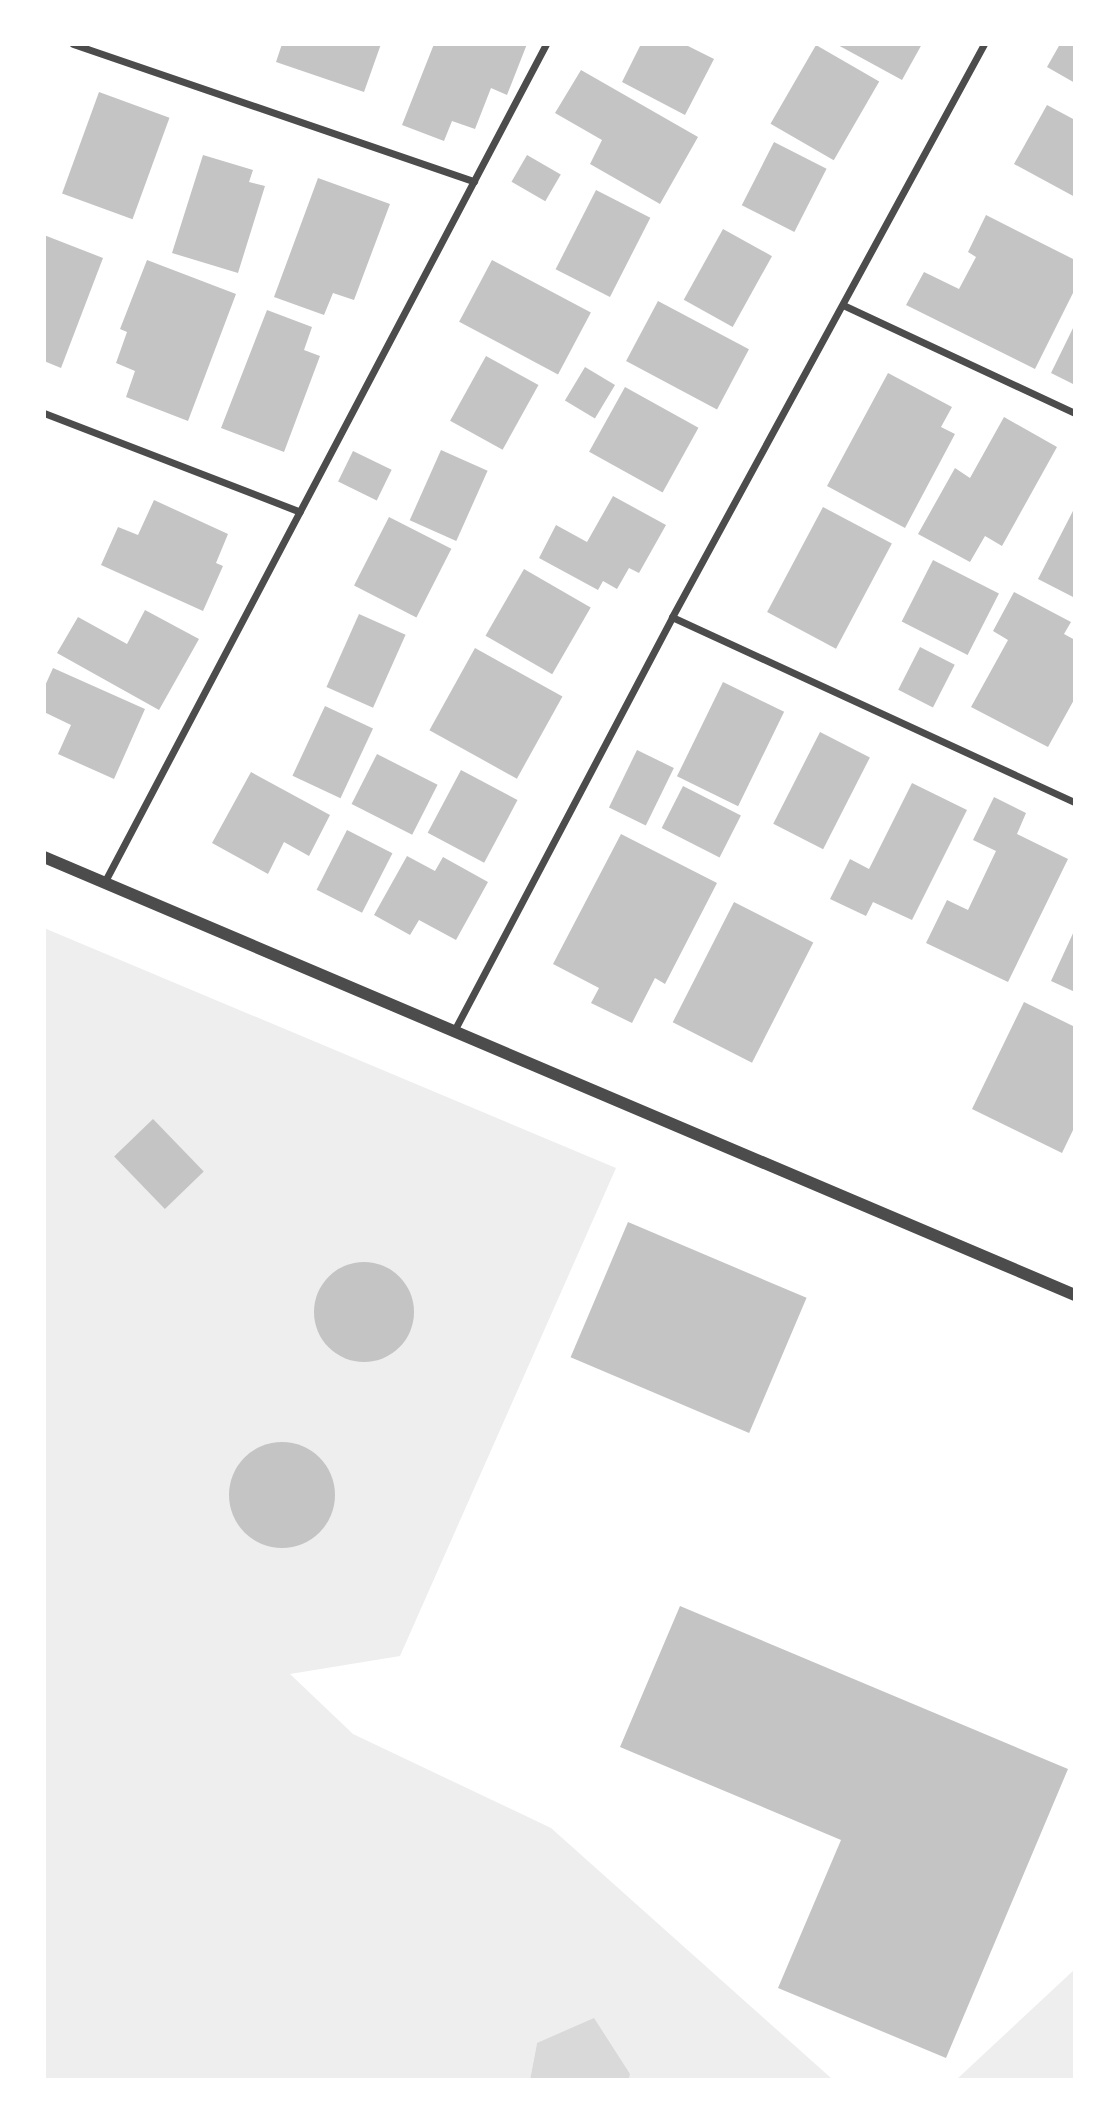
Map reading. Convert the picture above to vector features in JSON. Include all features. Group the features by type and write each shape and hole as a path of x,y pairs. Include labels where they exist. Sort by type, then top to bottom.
{"street":[{"path":"72,44 474,181"},
{"path":"104,883 546,44"},
{"path":"455,1029 672,617 984,44"},
{"path":"843,305 1075,413"},
{"path":"44,413 300,512"},
{"path":"672,617 1075,802"},
{"path":"44,857 455,1029 1075,1295"}],"shaded area":[{"path":"44,928 616,1168 400,1656 290,1674 353,1734 551,1828 831,2078 853,2080 629,2080 630,2074 537,2043 530,2080 44,2080"},
{"path":"1075,1969 1075,2080 956,2080"},
{"path":"594,2018 630,2074 629,2080 530,2080 537,2043"}],"building":[{"path":"282,44 381,44 364,92 276,62"},
{"path":"434,44 527,44 507,95 491,88 475,129 452,121 444,141 402,125"},
{"path":"641,44 684,44 714,59 685,115 622,82"},
{"path":"836,44 922,44 902,80"},
{"path":"1060,44 1075,44 1075,83 1047,67"},
{"path":"816,45 879,82 834,160 770,124"},
{"path":"581,70 698,137 660,204 590,164 602,140 555,113"},
{"path":"99,92 169,118 133,219 62,193"},
{"path":"1047,105 1075,120 1075,197 1014,164"},
{"path":"774,142 827,169 794,232 742,205"},
{"path":"203,155 253,170 249,182 265,186 238,273 172,253"},
{"path":"527,155 561,174 545,201 512,182"},
{"path":"318,178 390,204 354,300 333,293 324,315 274,297"},
{"path":"596,190 650,218 610,297 556,269"},
{"path":"986,215 1075,260 1075,289 1035,369 906,305 924,272 959,289 976,257 968,252"},
{"path":"723,229 772,256 733,327 684,300"},
{"path":"44,235 103,258 61,368 44,361"},
{"path":"147,260 236,294 188,421 126,397 135,371 116,363 127,332 120,329"},
{"path":"492,260 591,313 558,374 459,322"},
{"path":"658,301 749,349 717,409 626,361"},
{"path":"267,310 312,327 304,350 320,356 284,452 221,428"},
{"path":"1075,324 1075,385 1051,373"},
{"path":"486,356 538,385 503,450 450,421"},
{"path":"585,367 615,385 595,418 565,400"},
{"path":"888,373 952,407 941,427 955,434 905,528 827,486"},
{"path":"625,387 698,428 663,492 589,452"},
{"path":"1004,417 1057,447 1002,546 985,536 970,562 918,534 955,468 970,478"},
{"path":"441,450 488,471 456,541 410,520"},
{"path":"353,451 392,470 377,500 338,482"},
{"path":"613,496 666,525 639,573 629,568 617,589 603,581 598,590 539,558 556,525 587,542"},
{"path":"154,500 228,534 216,563 223,566 203,611 101,565 118,527 138,535"},
{"path":"823,507 892,544 836,649 767,612"},
{"path":"1075,507 1075,598 1038,579"},
{"path":"389,517 451,549 416,617 354,586"},
{"path":"933,560 999,594 968,655 902,621"},
{"path":"524,569 591,608 552,674 486,636"},
{"path":"1014,592 1071,622 1064,634 1075,640 1075,698 1048,747 971,707 1008,640 993,631"},
{"path":"145,610 199,639 159,710 57,653 78,617 127,644"},
{"path":"359,614 406,635 373,708 326,687"},
{"path":"920,647 955,665 933,707 898,690"},
{"path":"475,648 562,696 517,779 429,730"},
{"path":"53,668 145,709 114,779 58,754 71,725 44,712 44,688"},
{"path":"723,682 784,712 738,806 677,776"},
{"path":"325,706 373,728 340,798 292,776"},
{"path":"820,732 870,757 823,849 773,824"},
{"path":"637,750 674,768 646,825 609,808"},
{"path":"377,754 438,785 412,835 352,804"},
{"path":"461,770 518,800 484,863 428,833"},
{"path":"251,772 330,815 309,856 284,842 268,874 212,843"},
{"path":"912,783 967,810 912,920 873,902 866,916 830,899 850,859 869,869"},
{"path":"683,786 741,816 720,857 662,828"},
{"path":"994,797 1026,813 1017,834 1068,859 1008,982 926,943 947,900 968,910 996,851 973,840"},
{"path":"347,830 392,853 362,913 317,890"},
{"path":"621,834 717,883 665,984 655,978 632,1023 591,1003 599,988 553,964"},
{"path":"407,856 435,871 443,857 488,882 456,940 419,920 410,935 374,915"},
{"path":"734,902 813,942 752,1063 673,1022"},
{"path":"1075,929 1075,992 1051,981"},
{"path":"1024,1002 1075,1027 1075,1126 1062,1153 972,1109"},
{"path":"153,1119 204,1172 165,1209 114,1157"},
{"path":"628,1222 807,1298 749,1433 571,1357"},
{"path":"364,1262 383,1265 400,1276 411,1293 414,1312 411,1331 400,1348 383,1359 364,1362 345,1359 328,1348 317,1331 314,1312 317,1293 328,1276 345,1265"},
{"path":"282,1442 302,1446 319,1458 331,1475 335,1495 331,1515 319,1532 302,1544 282,1548 262,1544 245,1532 233,1515 229,1495 233,1475 245,1458 262,1446"},
{"path":"680,1606 1068,1769 946,2058 778,1988 841,1840 620,1747"}]}
